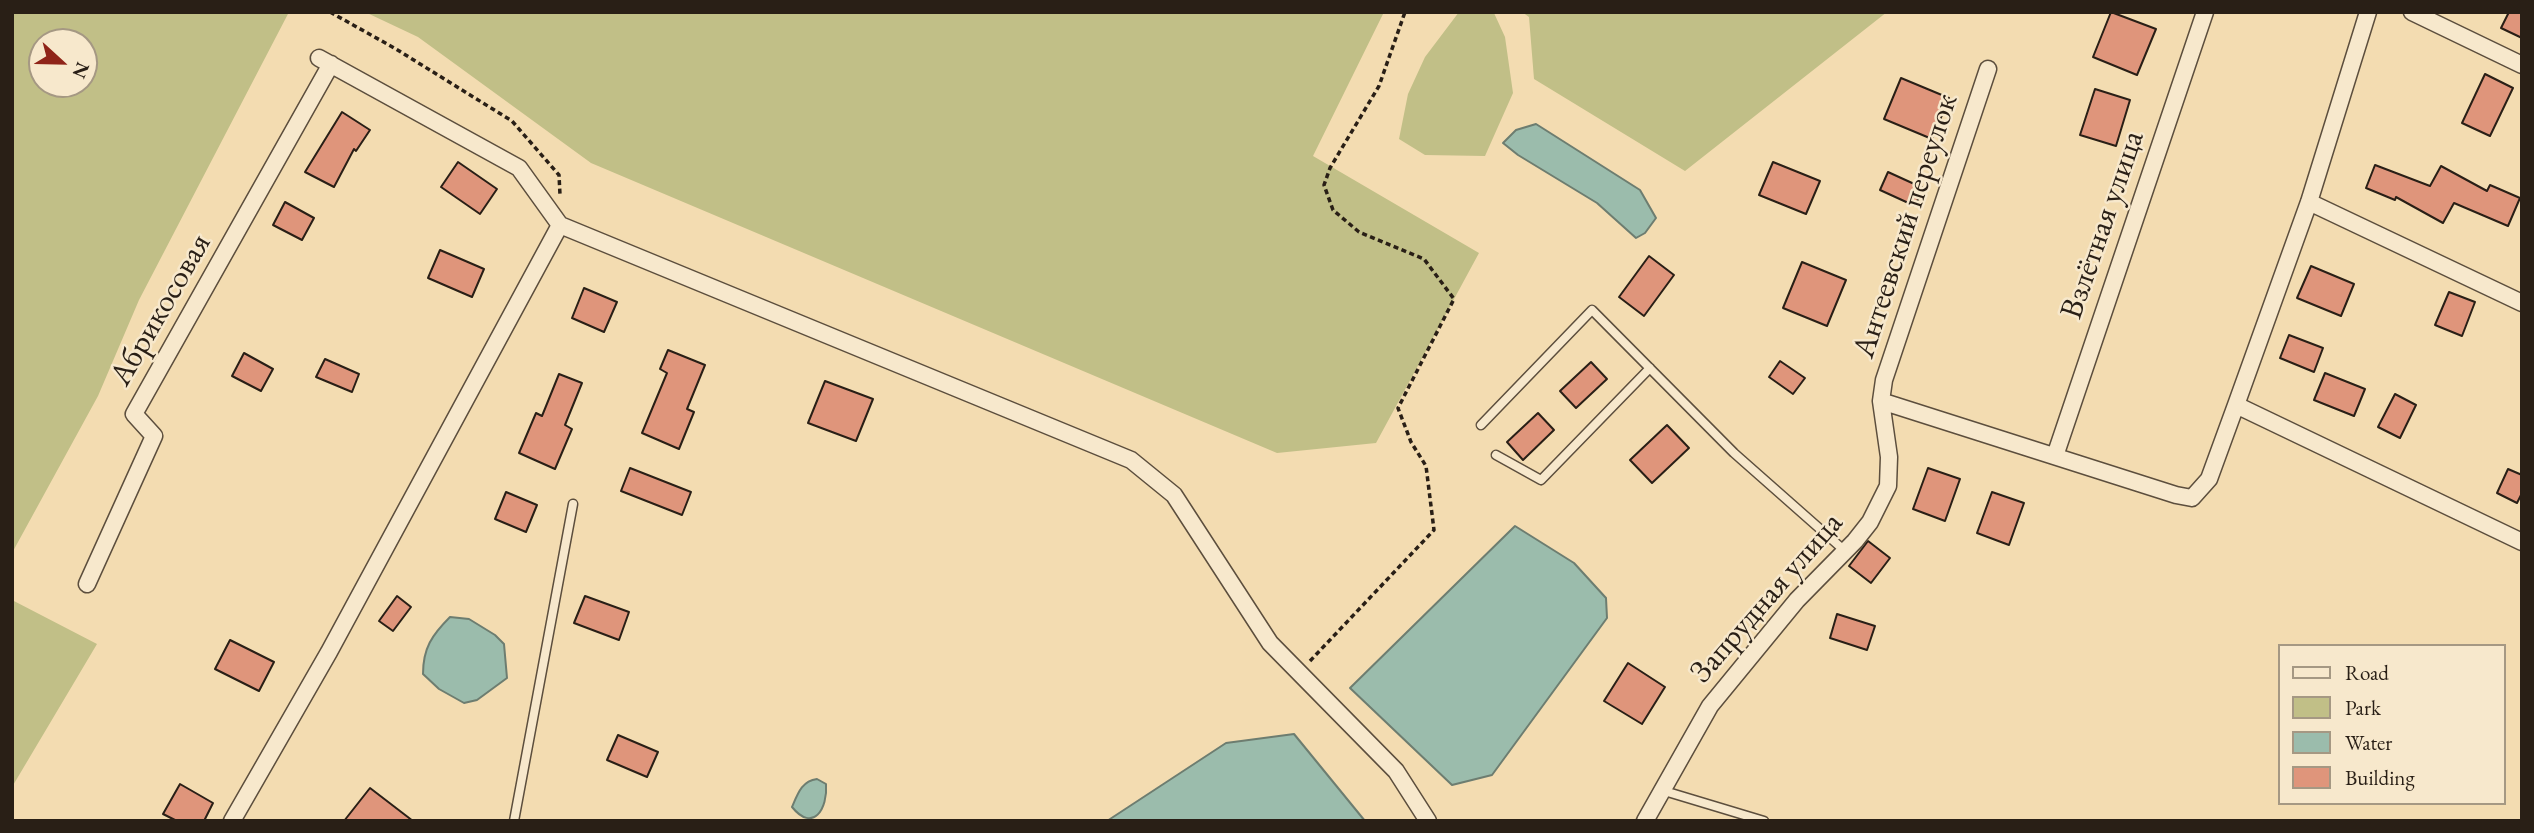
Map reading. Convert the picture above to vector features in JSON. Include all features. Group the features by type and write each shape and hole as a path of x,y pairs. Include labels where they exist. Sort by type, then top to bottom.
{"street":[{"name":"Взлётная улица","path":"2054,456 2205,12"},
{"path":"1881,401 2192,498 2209,479 2236,405 2309,202 2368,12"},
{"path":"2412,12 2522,65"},
{"name":"Абрикосовая","path":"87,584 154,436 134,414 325,61 519,168 560,225"},
{"name":"Антеевский переулок","path":"1881,401 1884,380 1988,69"},
{"path":"2309,202 2522,303"},
{"path":"232,821 329,652 560,225 1131,460 1174,495 1270,643 1396,771 1429,821"},
{"name":"Запрудная улица","path":"1645,821 1710,706 1797,600 1846,551 1870,522 1888,486 1889,457 1881,401"},
{"path":"2236,405 2522,542"}],"lane":[{"path":"1481,425 1592,310 1734,453 1846,551"},
{"path":"1496,455 1541,480 1650,368"},
{"path":"514,821 573,504"},
{"path":"1661,790 1764,821"}],"path":[{"path":"330,12 396,49 512,121 559,175 560,225"},
{"path":"1299,673 1434,530 1426,466 1411,442 1398,408 1454,299 1424,259 1359,232 1333,210 1324,184 1330,168 1379,86 1405,12"}],"green space":[{"path":"12,12 289,12 139,300 98,396 12,553"},
{"path":"365,12 1384,12 1313,156 1479,253 1376,443 1277,453 591,163 418,37"},
{"path":"1459,12 1494,13 1505,37 1513,93 1485,156 1425,155 1399,139 1408,94 1425,57"},
{"path":"1522,12 1887,12 1685,171 1534,79 1529,17"},
{"path":"12,600 97,644 12,787"}],"water":[{"path":"1536,124 1640,190 1656,218 1645,233 1636,238 1597,203 1503,143 1516,130"},
{"path":"1515,526 1574,563 1606,598 1607,618 1492,775 1452,785 1350,688"},
{"path":"450,617 469,619 504,644 507,678 477,700 464,703 439,689 423,674 430,642"},
{"path":"1294,734 1365,821 1107,821 1226,743"},
{"path":"817,779 826,784 824,802 818,815 806,818 792,807 804,785"}],"building":[{"path":"2111,12 2156,29 2137,75 2093,57"},
{"path":"2509,12 2522,12 2522,38 2501,28"},
{"path":"2485,74 2513,88 2490,136 2462,123"},
{"path":"1901,78 1949,98 1932,139 1884,119"},
{"path":"2095,89 2130,100 2116,146 2080,135"},
{"path":"342,112 370,130 356,151 354,149 334,187 305,172"},
{"path":"458,162 497,189 480,214 441,187"},
{"path":"1773,162 1820,181 1806,214 1759,195"},
{"path":"2375,165 2430,186 2441,166 2487,191 2490,185 2520,198 2508,226 2454,203 2443,223 2396,197 2395,200 2366,188"},
{"path":"1888,172 1923,188 1915,206 1880,190"},
{"path":"285,202 314,218 302,240 273,225"},
{"path":"440,250 484,269 472,297 428,278"},
{"path":"1649,256 1674,275 1644,316 1619,297"},
{"path":"1802,262 1846,280 1827,326 1783,308"},
{"path":"2311,266 2354,284 2341,316 2297,298"},
{"path":"584,288 617,302 604,332 572,318"},
{"path":"2449,292 2475,302 2462,336 2435,325"},
{"path":"2289,335 2323,348 2314,372 2280,358"},
{"path":"668,350 705,365 687,409 694,412 679,449 642,433 667,373 660,369"},
{"path":"244,353 273,369 261,391 232,376"},
{"path":"325,359 359,374 352,392 316,377"},
{"path":"1780,361 1805,378 1793,394 1769,377"},
{"path":"1591,362 1607,379 1576,408 1560,391"},
{"path":"2325,373 2365,389 2354,416 2314,400"},
{"path":"559,374 582,383 565,425 572,429 555,469 519,453 536,413 542,416"},
{"path":"825,381 873,399 856,441 808,423"},
{"path":"2395,394 2416,405 2400,438 2378,427"},
{"path":"1538,413 1554,430 1523,460 1507,442"},
{"path":"1667,425 1689,448 1652,483 1630,460"},
{"path":"630,468 691,492 682,515 621,491"},
{"path":"1928,468 1960,479 1945,521 1913,509"},
{"path":"2508,469 2522,475 2522,493 2517,503 2497,493"},
{"path":"506,492 537,505 526,532 495,519"},
{"path":"1992,492 2024,503 2009,545 1977,533"},
{"path":"1868,541 1890,558 1871,583 1849,566"},
{"path":"397,596 411,607 393,631 379,621"},
{"path":"585,596 629,612 619,640 574,623"},
{"path":"1837,614 1875,626 1867,650 1830,638"},
{"path":"230,640 274,662 259,691 215,669"},
{"path":"1628,663 1665,687 1642,724 1604,701"},
{"path":"618,735 658,752 647,777 607,760"},
{"path":"180,784 213,803 204,821 177,821 163,814"},
{"path":"370,788 413,821 344,821"}]}
